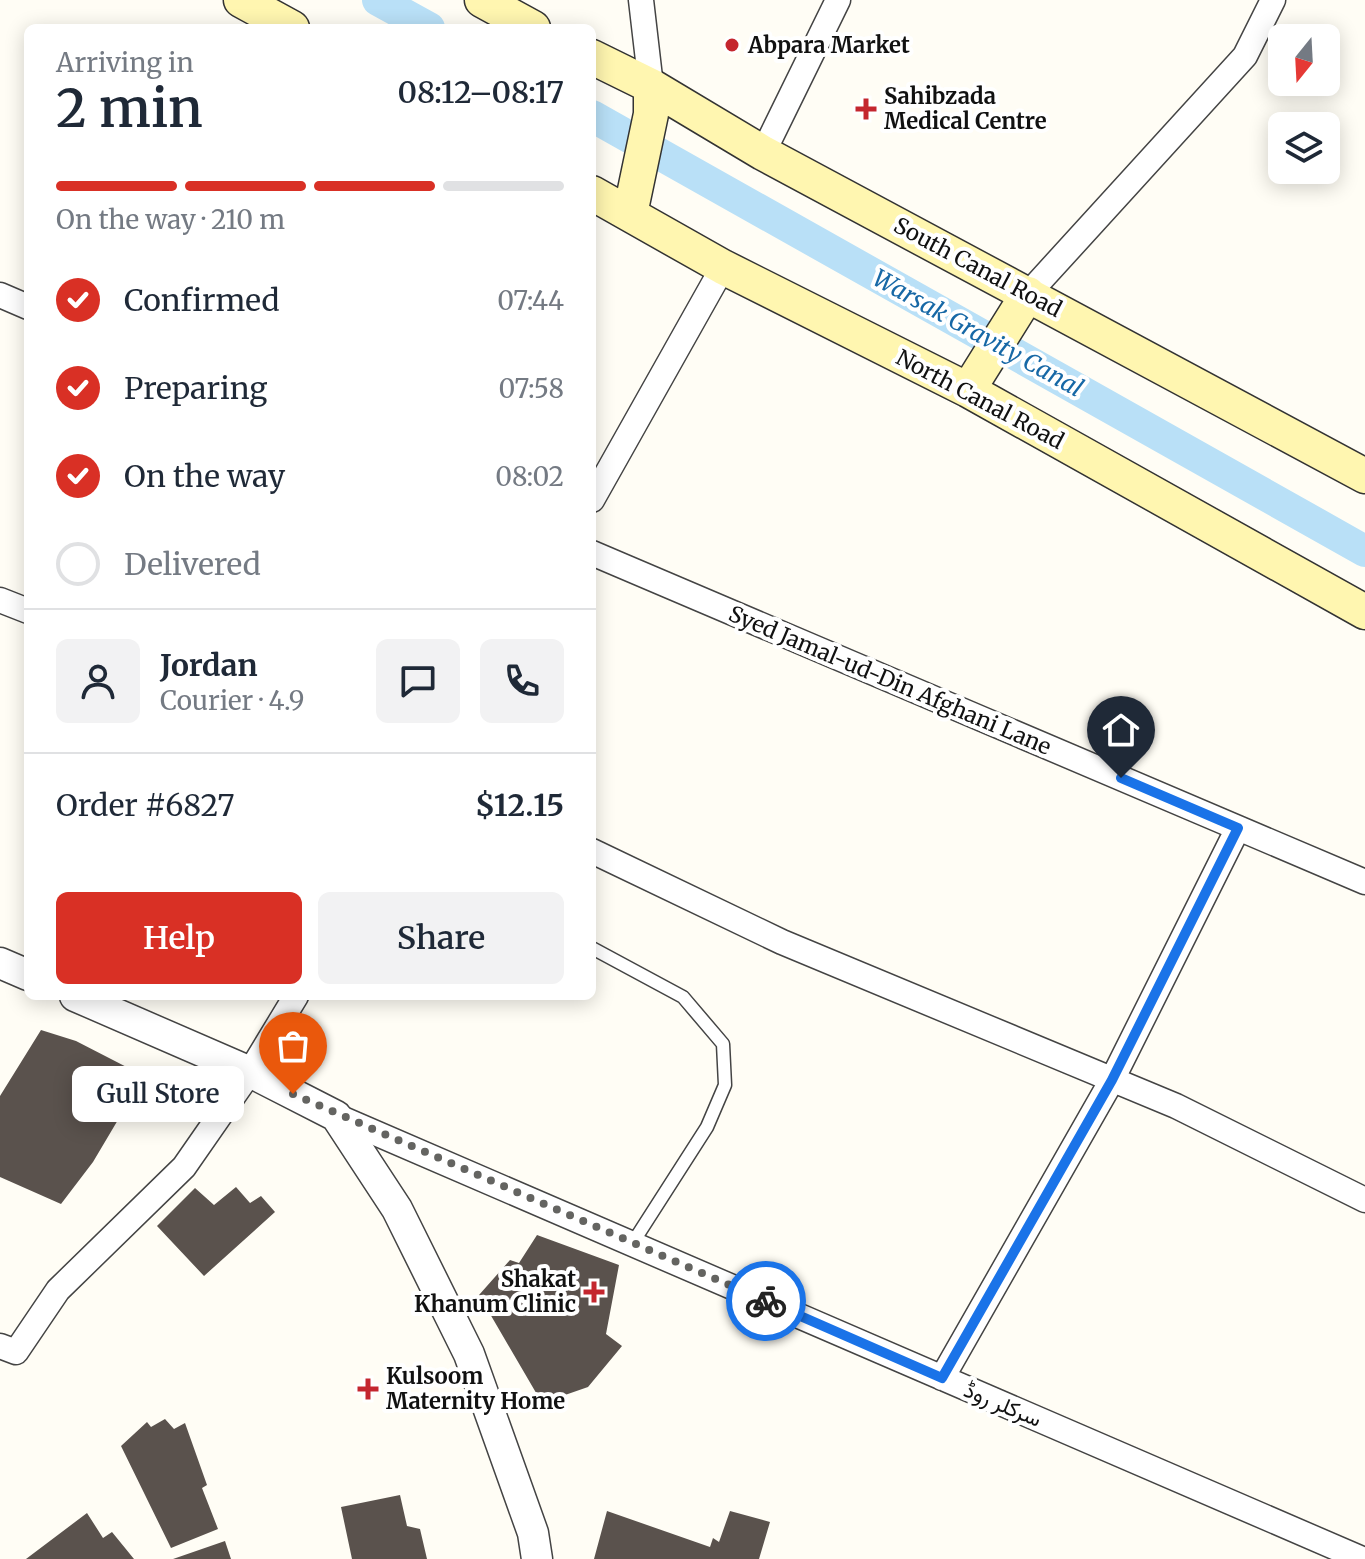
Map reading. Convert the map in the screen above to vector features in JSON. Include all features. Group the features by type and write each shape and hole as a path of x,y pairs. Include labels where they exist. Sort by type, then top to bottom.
{"main road":[{"path":"241,0 285,24"},
{"path":"482,0 526,24"},
{"name":"South Canal Road","path":"596,60 651,100 763,153 1024,298 1365,476"},
{"path":"630,214 640,174 651,100"},
{"name":"North Canal Road","path":"596,195 723,267 968,390 1365,612"},
{"path":"968,390 1024,298"}],"street":[{"path":"641,0 651,100"},
{"path":"763,153 838,0"},
{"path":"1024,298 1245,56 1273,0"},
{"path":"596,493 723,267"},
{"path":"0,295 24,305"},
{"name":"Syed Jamal-ud-Din Afghani Lane","path":"596,555 1365,882"},
{"path":"0,600 24,609"},
{"path":"942,1378 1112,1080 1238,828"},
{"path":"596,853 782,942 1176,1106 1365,1200"},
{"path":"0,963 24,973"},
{"name":"سرکلر روڈ","path":"84,1000 250,1072 336,1116 1362,1559"},
{"path":"0,1346 16,1352 58,1290 184,1167 250,1072 294,1000"},
{"path":"336,1116 397,1209 469,1354 535,1546"}],"lane":[{"path":"596,950 683,997 723,1044 725,1085 707,1127 632,1244"}],"building":[{"path":"41,1030 76,1041 144,1076 93,1162 61,1204 0,1177 0,1096"},
{"path":"236,1187 250,1203 261,1196 275,1212 204,1276 157,1226 195,1188 214,1205"},
{"path":"537,1235 619,1265 606,1334 622,1346 588,1387 542,1403 479,1295 510,1260 519,1263"},
{"path":"165,1419 174,1429 185,1423 207,1485 202,1488 218,1529 171,1548 121,1446 147,1422 151,1427"},
{"path":"400,1495 407,1526 420,1529 427,1559 352,1559 341,1507"},
{"path":"607,1511 710,1547 713,1538 719,1542 730,1511 770,1522 759,1559 594,1559"},
{"path":"87,1513 103,1538 112,1532 134,1559 26,1559"},
{"path":"225,1541 231,1559 173,1559"}],"waterway":[{"name":"Warsak Gravity Canal","path":"378,0 422,24"},
{"name":"Warsak Gravity Canal","path":"596,118 1365,551"}],"way so far":[{"path":"293,1094 336,1116 766,1301"}],"place":[{"name":"Abpara Market","path":"732,45"},
{"name":"Sahibzada Medical Centre","path":"866,109"},
{"name":"Gull Store","path":"293,1094"},
{"name":"Shakat Khanum Clinic","path":"594,1292"},
{"name":"Kulsoom Maternity Home","path":"368,1389"}],"route":[{"path":"766,1301 942,1378 1112,1080 1238,828 1121,778"}]}
